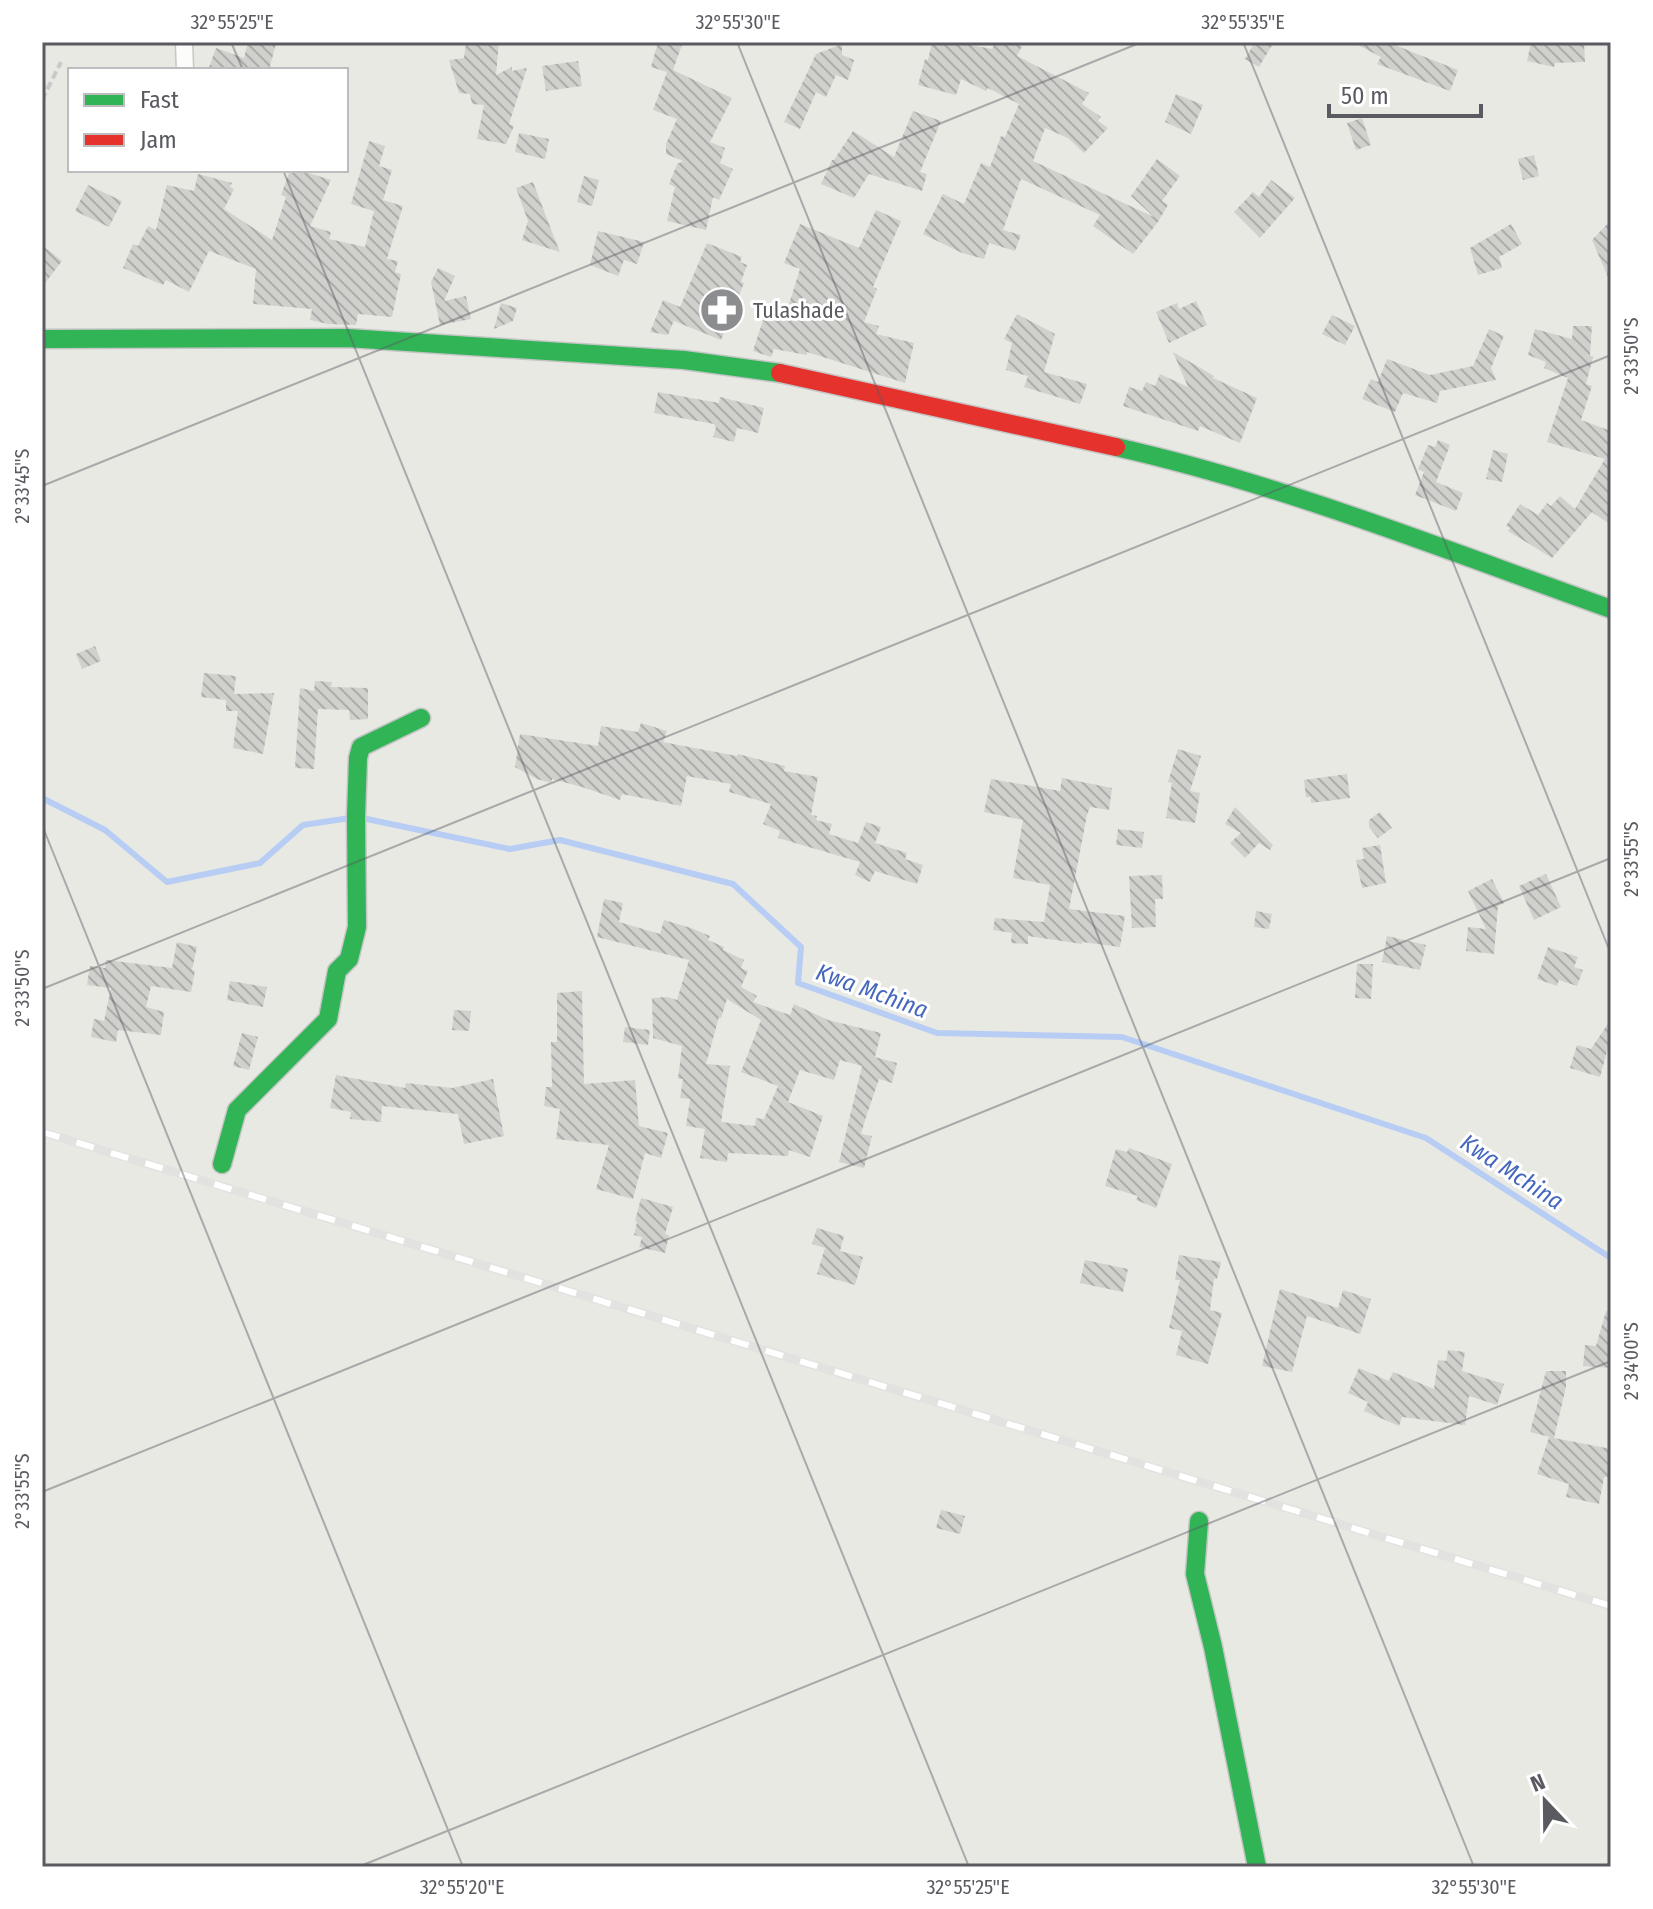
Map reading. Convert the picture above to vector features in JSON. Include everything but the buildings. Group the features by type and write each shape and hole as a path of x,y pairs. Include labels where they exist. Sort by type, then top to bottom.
{"street":[{"path":"184,42 185,68"},
{"path":"42,339 347,338 684,360 761,369 1160,457 1292,496 1611,609"},
{"path":"222,1164 237,1110 328,1019 337,971 349,959 357,927 356,817 361,747 374,739 410,727 421,718"},
{"path":"1199,1521 1195,1574 1213,1647 1257,1867"}],"path":[{"path":"42,100 61,62"}],"waterway":[{"name":"Kwa Mchina","path":"42,798 105,830 167,882 260,863 303,825 350,818"},
{"name":"Kwa Mchina","path":"362,818 510,849 560,840 733,884 801,947 798,983 937,1033 1122,1037 1426,1138 1611,1258"}],"railway":[{"path":"42,1132 1611,1606"}],"traffic: fast":[{"path":"42,339 347,338 684,360 780,373"},
{"path":"1116,447 1179,462 1304,500 1611,609"},
{"path":"222,1164 237,1110 328,1019 337,971 349,959 357,927 356,817 361,747 421,718"},
{"path":"1199,1521 1195,1574 1213,1647 1257,1867"}],"traffic: jam":[{"path":"780,373 1116,447"}],"place":[{"name":"Tulashade","path":"722,310"}]}
